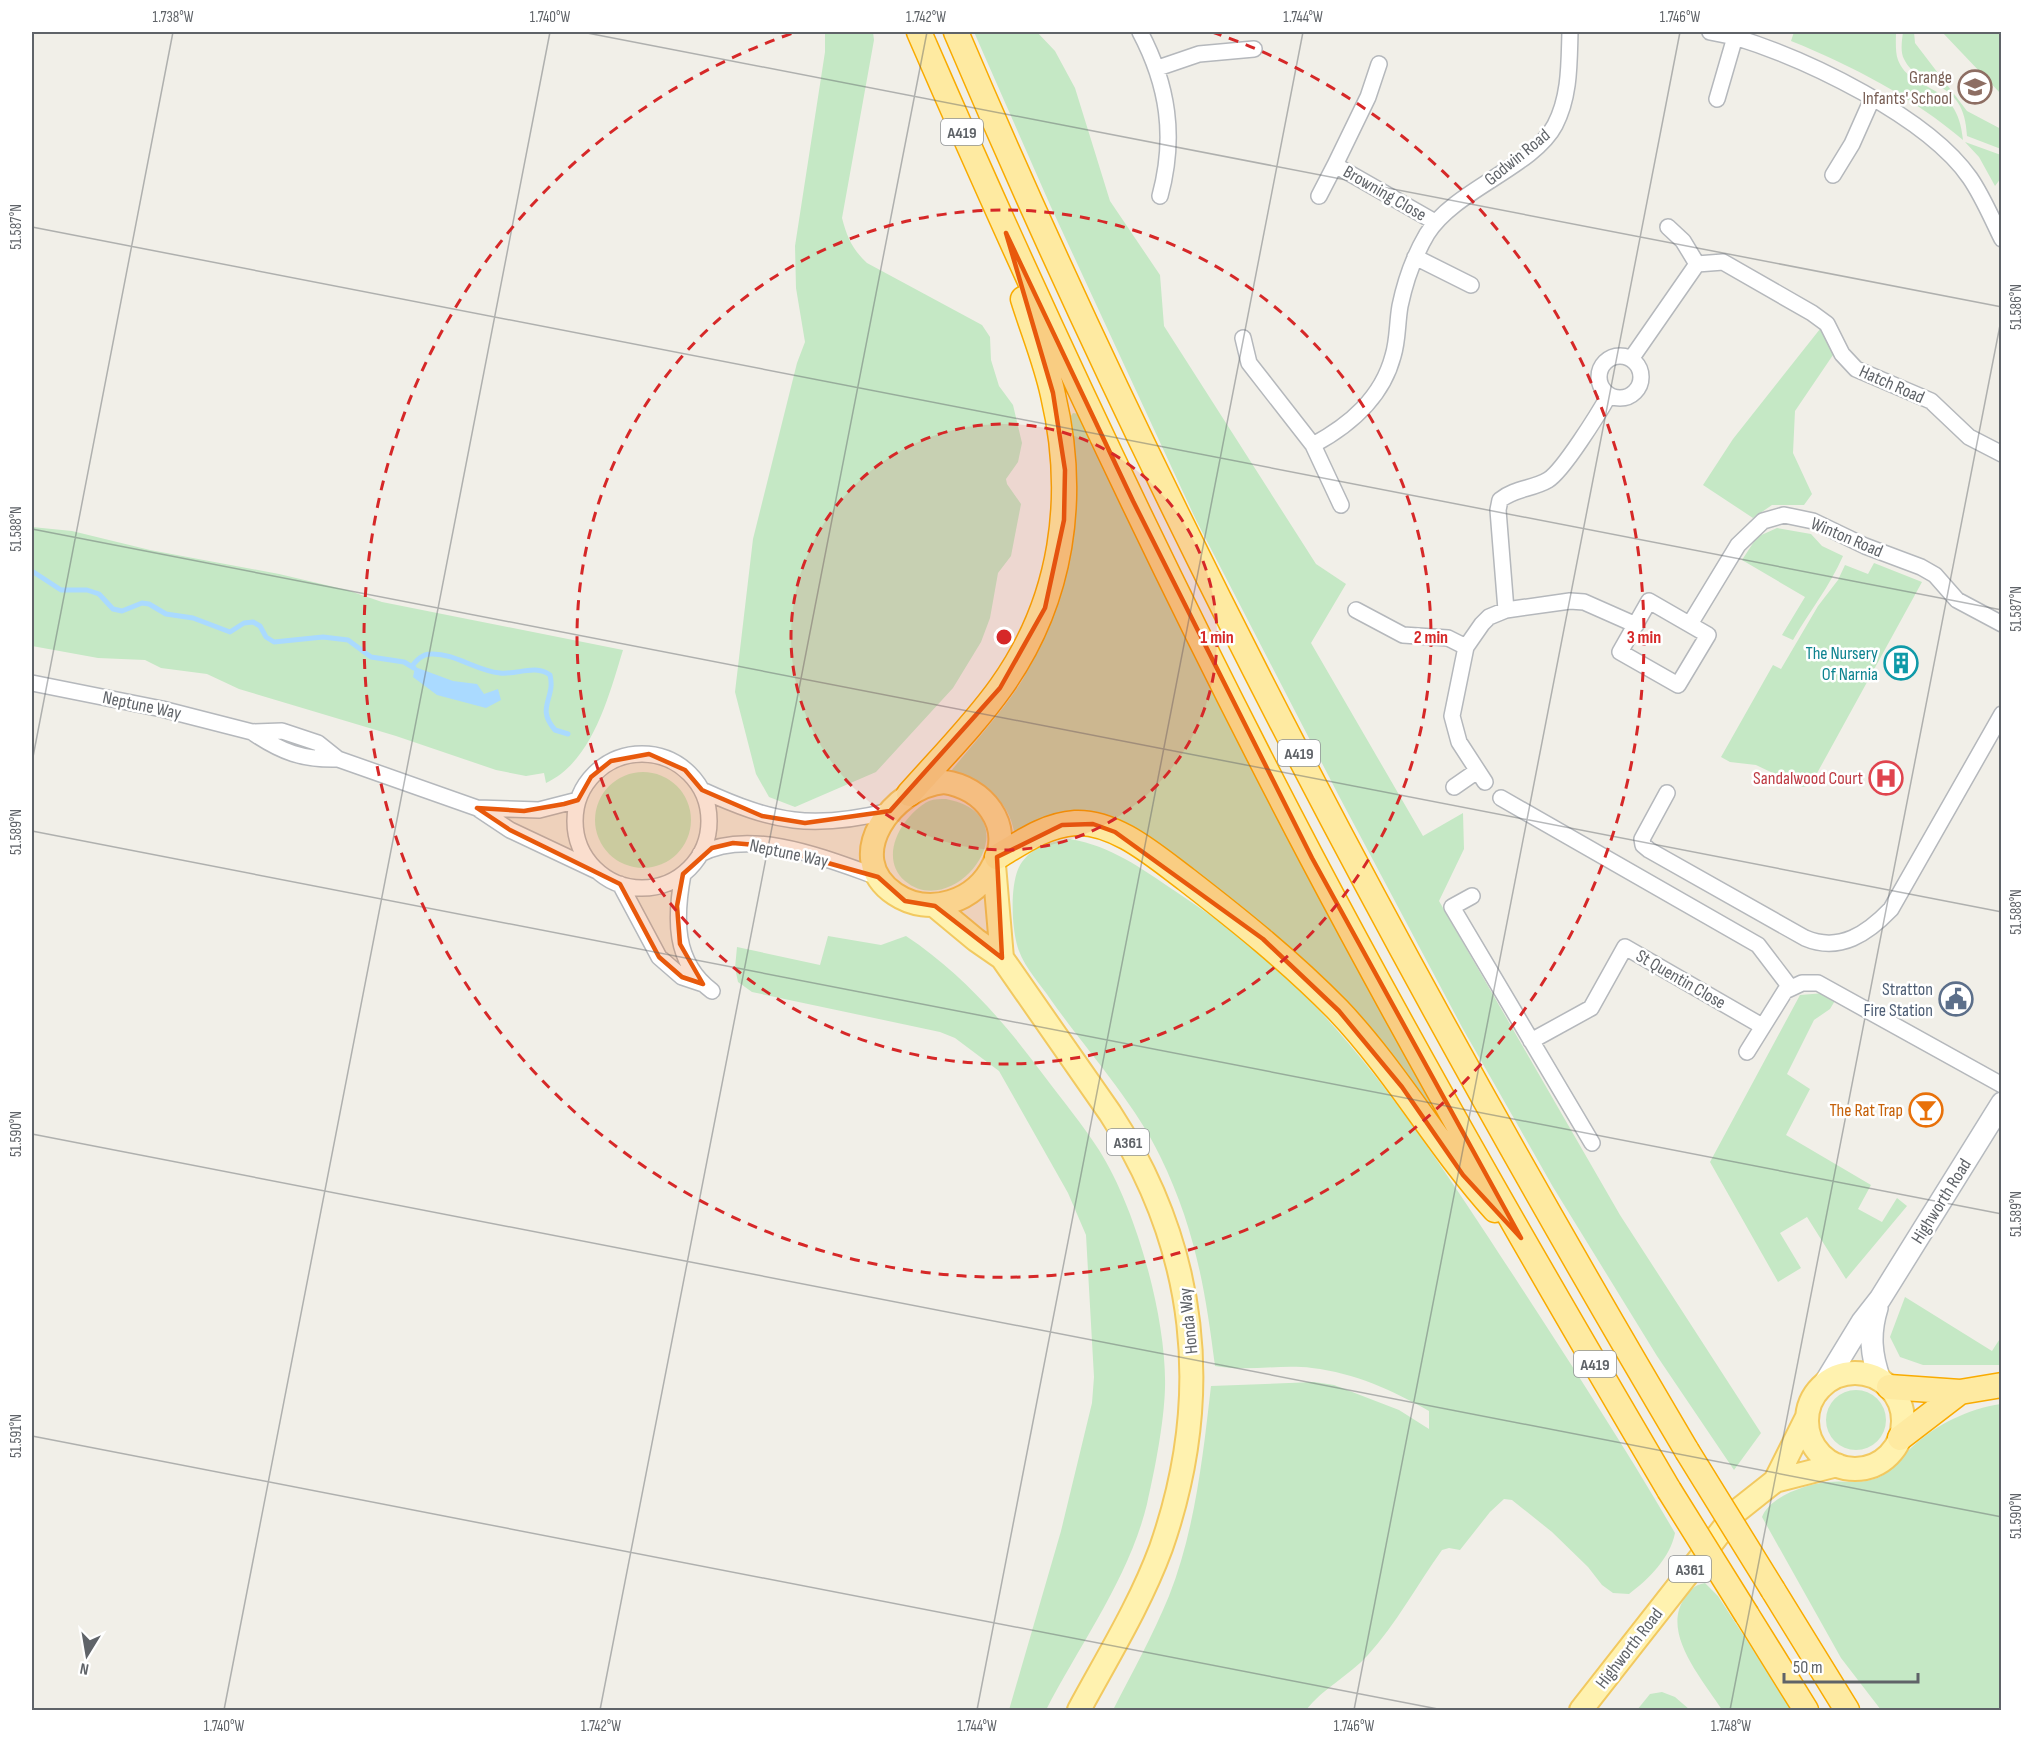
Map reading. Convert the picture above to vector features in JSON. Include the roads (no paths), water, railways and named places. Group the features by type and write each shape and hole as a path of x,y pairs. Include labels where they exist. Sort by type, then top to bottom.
{"highway":[{"name":"A419","path":"919,32 1006,233 1133,501 1312,858 1521,1238 1669,1490 1806,1710"},
{"name":"A419","path":"956,32 1070,287 1249,657 1447,1033 1574,1259 1687,1451 1847,1710"},
{"name":"A419","path":"909,794 1000,688 1015,666 1045,608 1059,552 1065,495 1061,433 1053,393 1017,282 1006,233"},
{"name":"A419","path":"996,861 1049,828 1076,823 1093,824 1115,832 1175,871 1263,939 1339,1011 1402,1087 1463,1175 1521,1238"},
{"path":"1884,1383 1960,1392 2001,1385"},
{"path":"1900,1438 1960,1392"},
{"name":"A419","path":"1806,1646 1865,1710"}],"main road":[{"path":"930,783 957,784 975,792 989,806 996,822 1000,839 996,861 972,890 959,898 935,906 923,907 905,901 890,891 878,877 872,861 876,831 890,811 909,794 930,783"},
{"name":"Honda Way","path":"996,861 1002,958"},
{"name":"Honda Way","path":"935,906 1002,958 1115,1121 1141,1165 1155,1195 1177,1254 1190,1326 1192,1376 1190,1423 1169,1521 1140,1595 1079,1710"},
{"name":"Highworth Road","path":"1823,1386 2001,1104"},
{"name":"Highworth Road","path":"1880,1299 1872,1323 1871,1344 1884,1383"},
{"path":"1846,1374 1863,1374 1884,1383 1900,1406 1903,1427 1900,1438 1890,1454 1874,1465 1856,1469 1837,1466 1821,1454 1810,1437 1808,1417 1812,1400 1823,1386 1846,1374"},
{"name":"Highworth Road","path":"1581,1710 1737,1511 1775,1481 1808,1417"},
{"name":"Highworth Road","path":"1775,1481 1837,1466"}],"street":[{"path":"1140,32 1158,68 1164,93 1166,164 1160,196"},
{"name":"Godwin Road","path":"1313,445 1341,430 1356,417 1383,380 1393,359 1400,307 1415,257 1435,222 1536,147 1551,132 1566,96 1570,32"},
{"path":"1710,32 1783,52 1872,99 1912,125 1952,156 1970,178 2001,239"},
{"path":"1717,99 1735,37"},
{"path":"1158,68 1199,54 1254,49"},
{"name":"Browning Close","path":"1319,196 1368,97 1379,64"},
{"path":"1833,175 1852,144 1872,99"},
{"name":"Browning Close","path":"1335,165 1435,222"},
{"path":"1631,359 1697,264 1683,241 1668,227"},
{"path":"1415,257 1471,285"},
{"name":"Hatch Road","path":"1697,264 1723,262 1812,313 1827,324 1842,354 1856,369 1931,401 1969,437 2001,454"},
{"path":"1243,338 1249,363 1313,445 1341,505"},
{"path":"1614,357 1631,359 1641,375 1638,387 1628,397 1609,395 1600,386 1600,368 1614,357"},
{"path":"1506,610 1500,500 1508,493 1549,480 1593,424 1609,395"},
{"name":"Winton Road","path":"1690,624 1737,544 1763,521 1784,515 1813,521 1865,546 1921,567 1935,575 1957,600 2001,624"},
{"path":"1454,788 1481,777 1460,742 1452,716 1466,647 1482,624 1506,610 1554,601 1584,602 1636,625"},
{"path":"1649,601 1690,624 1708,635 1678,685 1620,652 1649,601"},
{"path":"1356,610 1403,635 1448,638 1466,647"},
{"name":"Neptune Way","path":"32,683 188,715 252,732 275,748 310,759 338,759 477,808 510,830 597,871"},
{"path":"1667,793 1642,839 1646,848 1813,941 1846,942 1870,929 1891,909 2001,714"},
{"path":"636,754 662,757 674,762 685,770 702,790 708,809 708,829 700,854 683,874 659,885 639,887 620,884 597,871 582,850 577,838 575,819 578,800 591,777 611,761 636,754"},
{"name":"Neptune Way","path":"702,790 762,816 787,821 846,820 890,811"},
{"path":"1501,798 1758,945 1790,987"},
{"name":"Neptune Way","path":"477,808 539,810 578,800"},
{"name":"Neptune Way","path":"700,854 727,844 758,845 814,855 878,877"},
{"path":"620,884 658,957 682,977 708,987 687,960 676,925 683,874"},
{"path":"1472,896 1452,907 1592,1143"},
{"name":"St Quentin Close","path":"1532,1041 1591,1008 1625,947 1762,1026"},
{"path":"1748,1052 1781,996 1790,987 1802,983 1825,985 2001,1085"}],"water":[{"path":"415,667 453,681 477,684 484,694 498,689 501,700 486,708 437,695 413,677"}],"waterway":[{"path":"32,571 61,590 87,590 99,594 113,609 122,611 142,603 149,604 166,614 193,618 230,632 244,623 253,622 260,626 266,637 274,642 323,637 348,640 371,657 404,662 414,668"},
{"path":"412,666 422,656 440,654 491,672 532,670 544,672 550,675 551,683 546,709 549,722 555,730 568,734"}],"place":[{"name":"Grange Infants' School","path":"1975,87"},
{"name":"The Nursery Of Narnia","path":"1901,663"},
{"name":"Sandalwood Court","path":"1886,778"},
{"name":"Stratton Fire Station","path":"1956,999"},
{"name":"The Rat Trap","path":"1926,1110"}]}
